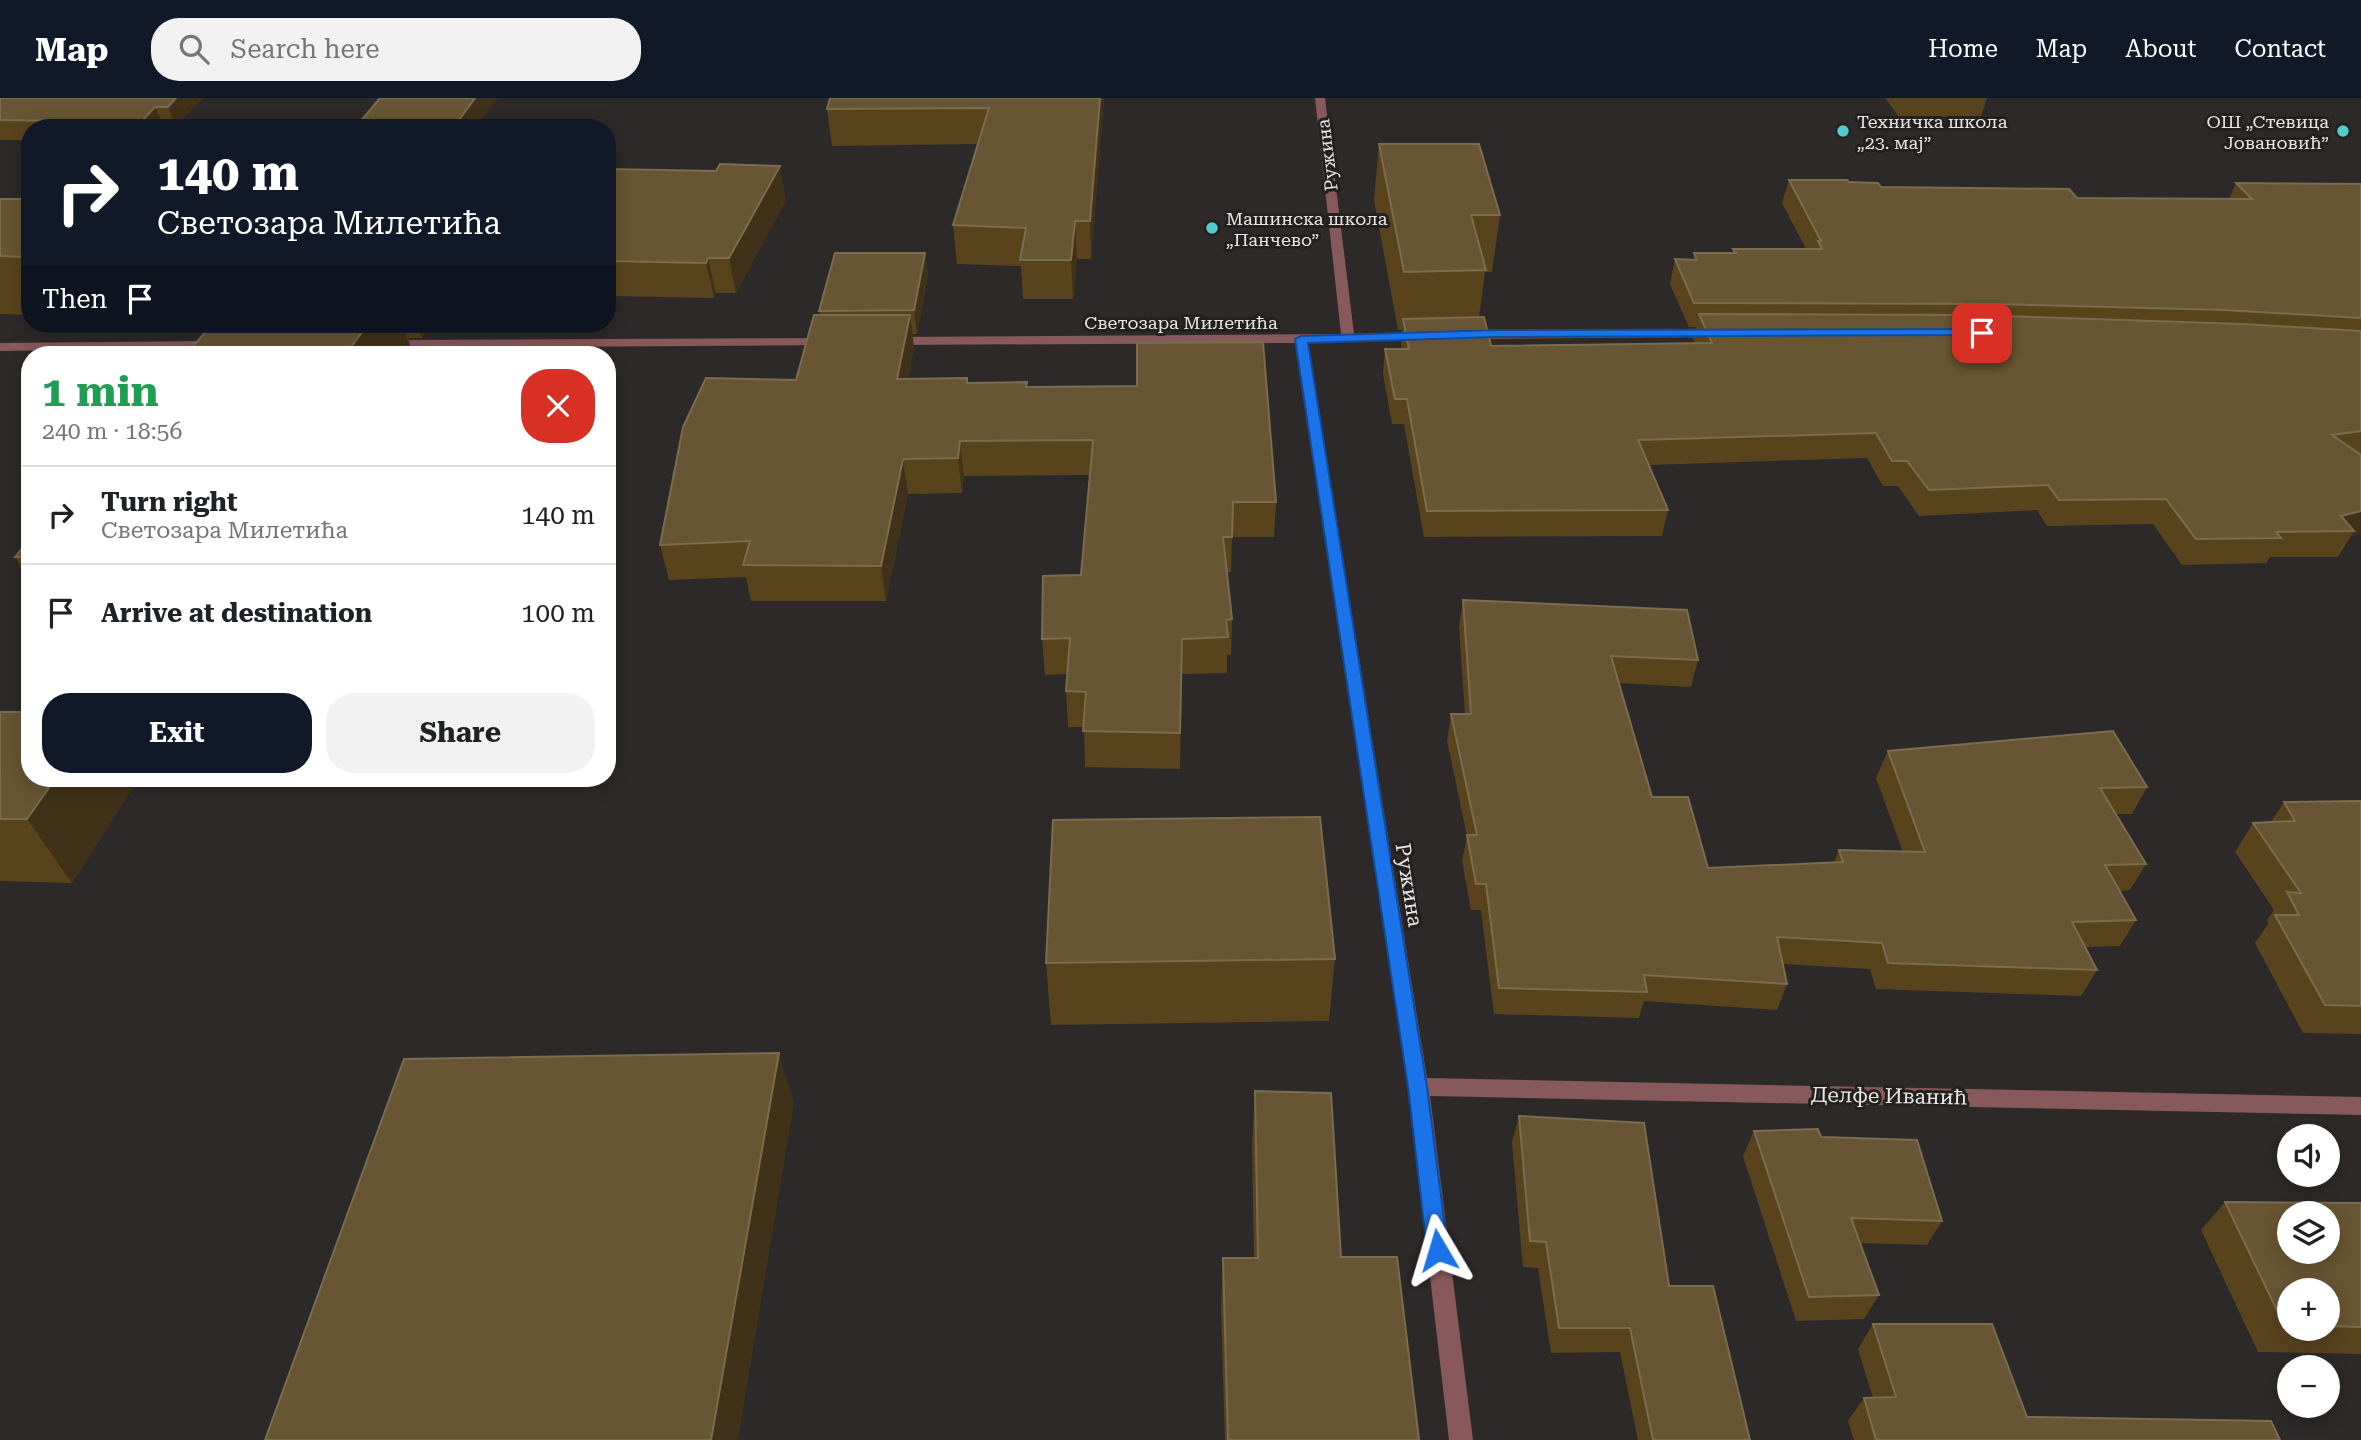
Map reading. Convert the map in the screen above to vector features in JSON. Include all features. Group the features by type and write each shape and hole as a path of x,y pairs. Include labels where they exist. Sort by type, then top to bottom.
{"street":[{"name":"Ружина","path":"1320,98 1348,338"},
{"name":"Светозара Милетића","path":"876,341 1733,334"},
{"name":"Ружина","path":"1301,339 1418,1087 1461,1440"},
{"path":"376,345 848,342"},
{"path":"118,346 236,345"},
{"path":"0,347 21,347"},
{"name":"Делфе Иванић","path":"1418,1087 2361,1106"}],"building":[{"path":"0,98 176,98 168,107 155,107 144,119 0,120"},
{"path":"380,98 475,98 460,119 362,119"},
{"path":"830,98 1100,98 1090,221 1075,221 1071,260 1020,260 1026,228 953,225 989,108 827,109"},
{"path":"1379,144 1479,144 1500,215 1471,215 1486,270 1404,272"},
{"path":"720,164 780,166 729,258 708,258 706,263 616,261 616,169 716,171"},
{"path":"1789,180 1847,180 1878,183 1881,187 2069,189 2077,198 2252,199 2236,183 2361,184 2361,318 2224,310 1996,304 1694,303 1675,259 1697,260 1694,253 1736,253 1733,249 1822,249 1818,241 1821,241"},
{"path":"0,199 21,199 21,257 0,256"},
{"path":"835,253 925,253 914,310 819,311"},
{"path":"1699,314 1975,315 2361,331 2361,431 2332,435 2361,455 2361,511 2341,516 2354,531 2276,532 2281,538 2196,539 2166,499 2059,500 2048,485 1929,490 1907,461 1892,461 1876,433 1638,440 1668,510 1427,511 1407,399 1395,399 1385,349 1409,349 1403,319 1484,317 1491,346 1712,343"},
{"path":"814,315 910,315 897,379 967,378 967,383 1027,382 1026,387 1137,386 1137,343 1263,342 1276,502 1233,502 1232,537 1223,537 1232,619 1226,620 1228,637 1182,639 1180,733 1083,731 1086,692 1066,691 1070,638 1042,639 1043,576 1081,575 1093,440 960,441 958,458 903,459 881,566 743,565 750,541 660,545 683,427 706,378 796,380"},
{"path":"204,333 361,333 352,346 194,346"},
{"path":"1463,600 1687,610 1698,660 1611,656 1652,797 1688,797 1708,868 1843,862 1839,850 1925,852 1888,751 2113,731 2147,787 2100,788 2146,864 2105,865 2136,920 2072,922 2097,970 1888,963 1882,943 1777,937 1787,984 1644,975 1647,992 1499,988 1486,884 1476,884 1467,835 1477,835 1451,714 1471,714"},
{"path":"0,712 21,712 21,787 49,787 27,819 0,819"},
{"path":"2361,801 2361,1006 2325,1005 2275,915 2299,915 2287,892 2301,893 2253,823 2295,821 2284,802"},
{"path":"1320,817 1335,959 1046,963 1053,820"},
{"path":"779,1053 711,1440 265,1440 404,1059"},
{"path":"1255,1091 1331,1093 1341,1257 1397,1257 1419,1440 1228,1440 1223,1258 1258,1258"},
{"path":"1519,1116 1644,1123 1669,1286 1713,1286 1750,1440 1653,1440 1630,1328 1559,1328 1546,1242 1530,1241"},
{"path":"1818,1129 1821,1137 1917,1140 1942,1221 1851,1218 1879,1295 1809,1297 1754,1131"},
{"path":"2225,1202 2277,1202 2277,1264 2340,1264 2340,1203 2361,1203 2361,1327 2340,1326 2340,1278 2277,1278 2277,1310"},
{"path":"1873,1324 1992,1324 2027,1417 2271,1421 2280,1440 1876,1440 1864,1398 1896,1397"}],"place":[{"name":"Техничка школа „23. мај”","path":"1843,131"},
{"name":"ОШ „Стевица Јовановић”","path":"2343,131"},
{"name":"Машинска школа „Панчево”","path":"1212,228"}],"route":[{"path":"1438,1250 1418,1087 1301,339 1497,334 1982,333"}]}
